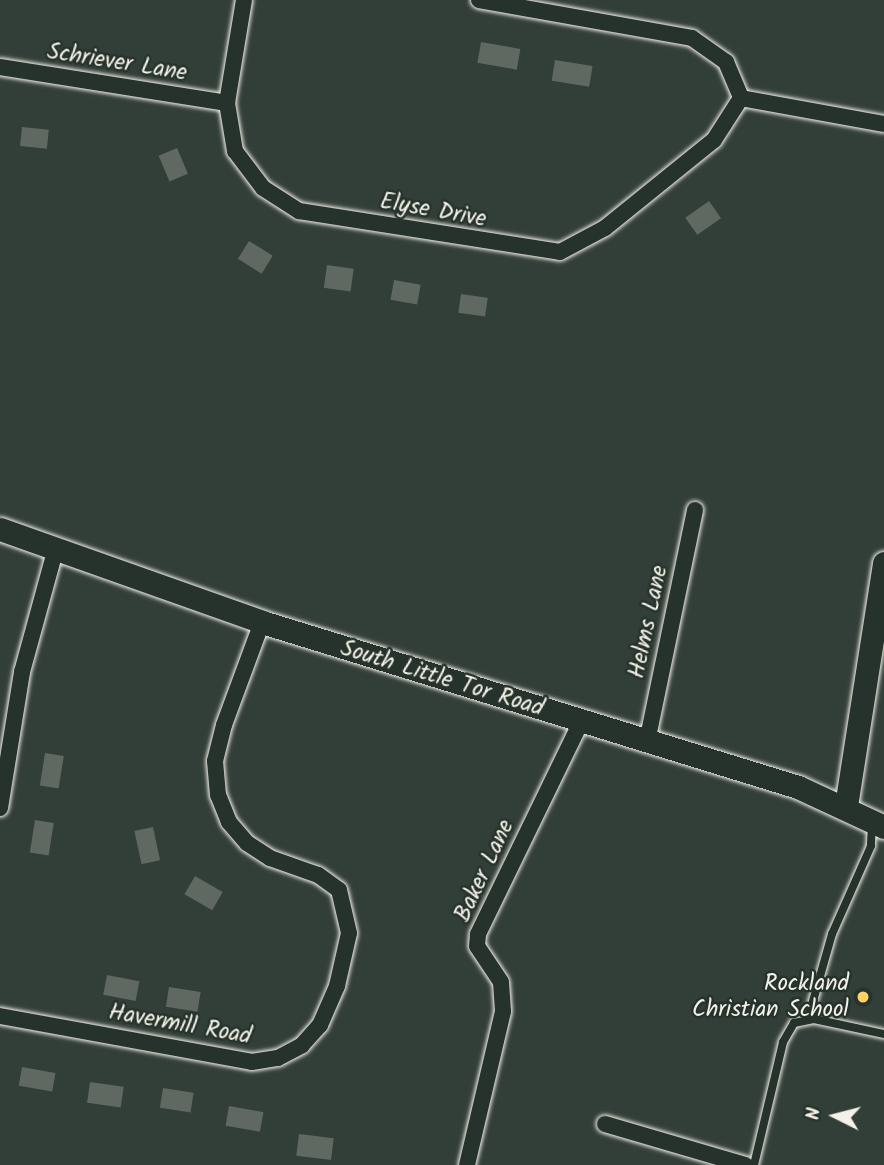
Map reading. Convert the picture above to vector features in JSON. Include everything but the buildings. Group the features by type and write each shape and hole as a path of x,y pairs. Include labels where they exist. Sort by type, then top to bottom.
{"street":[{"name":"Elyse Drive","path":"244,0 227,103 235,151 263,188 299,211 560,252 605,229 714,140 741,98"},
{"path":"479,0 692,38 726,62 741,98 884,124"},
{"name":"Schriever Lane","path":"0,67 227,103"},
{"name":"Helms Lane","path":"647,742 695,510"},
{"name":"South Little Tor Road","path":"0,529 55,551 262,622 846,806 878,824"},
{"path":"0,808 22,672 55,551"},
{"path":"846,806 879,633 884,563"},
{"name":"Havermill Road","path":"0,1016 252,1062 278,1058 302,1045 320,1026 337,986 349,933 339,890 318,875 270,858 247,843 229,822 218,795 215,761 221,737 262,622"},
{"name":"Baker Lane","path":"467,1165 503,1011 501,982 477,946 478,934 581,722"},
{"path":"604,1124 745,1165"}],"lane":[{"path":"814,1019 810,1012 832,933 863,869 878,824"},
{"path":"754,1165 783,1042 794,1023 814,1019 884,1034"}],"place":[{"name":"Rockland Christian School","path":"863,997"}]}
